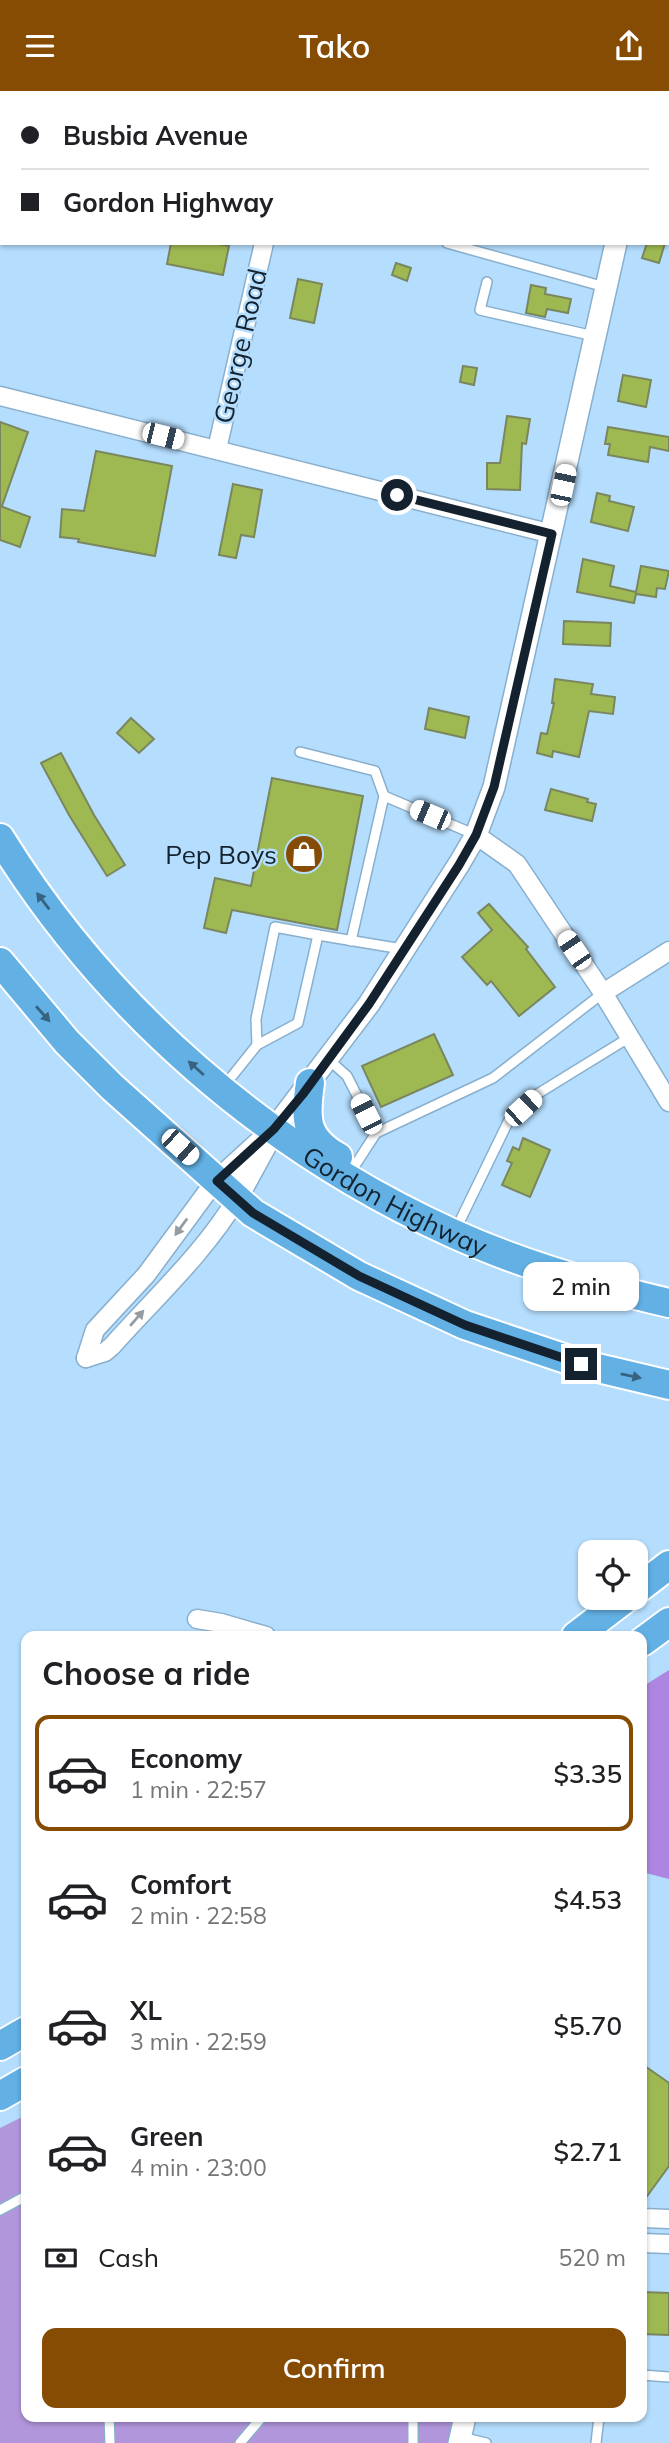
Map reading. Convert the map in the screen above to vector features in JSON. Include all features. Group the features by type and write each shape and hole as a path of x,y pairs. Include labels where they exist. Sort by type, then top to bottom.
{"highway":[{"name":"Gordon Highway","path":"0,838 21,872 74,944 157,1032 221,1089 274,1129 348,1179 454,1234 544,1269 624,1293 669,1303"},
{"path":"0,961 44,1016 103,1078 253,1213 359,1276 422,1306 493,1335 571,1361 668,1385"},
{"path":"310,1083 306,1112 308,1123 328,1152 454,1234"},
{"path":"648,1581 669,1565"},
{"path":"583,1631 610,1610"},
{"path":"647,1638 669,1622"},
{"path":"0,2046 21,2034"},
{"path":"0,2096 21,2084"}],"street":[{"name":"George Road","path":"217,449 264,245"},
{"path":"227,1189 210,1188 146,1275 95,1330 86,1358 105,1352 113,1346 229,1213 227,1189 369,1004 476,835 494,787 616,245"},
{"path":"0,396 552,534"},
{"path":"476,835 517,865 603,993 669,1102"},
{"path":"603,993 669,951"},
{"path":"624,1293 669,1291"},
{"path":"197,1619 249,1631"},
{"path":"647,2218 669,2219"},
{"path":"647,2243 669,2244"}],"lane":[{"path":"454,245 607,288"},
{"path":"487,282 480,310 596,336"},
{"path":"300,752 375,771 384,796 351,941"},
{"path":"384,796 476,835"},
{"path":"257,1045 256,1019 275,927 405,949"},
{"path":"221,1089 257,1045 298,1023 318,935"},
{"path":"354,1167 376,1133 493,1078 603,993"},
{"path":"454,1234 508,1122 539,1093 630,1037"},
{"path":"328,1059 347,1076 376,1133"},
{"path":"0,2210 21,2199"},
{"path":"647,2375 669,2377"},
{"path":"109,2422 110,2443"},
{"path":"240,2443 258,2422"},
{"path":"413,2422 413,2443"},
{"path":"596,2443 598,2422"},
{"path":"462,2432 486,2443"}],"shaded area":[{"path":"669,1670 669,1879 647,1873 647,1684"},
{"path":"21,2118 21,2422 461,2422 456,2443 0,2443 0,2128"}],"building":[{"path":"171,245 229,246 223,275 167,264"},
{"path":"646,245 664,245 659,263 642,258"},
{"path":"396,263 411,268 407,281 392,275"},
{"path":"298,279 322,284 314,323 290,318"},
{"path":"531,285 546,288 545,294 571,299 568,313 547,309 545,317 526,313"},
{"path":"463,366 477,368 474,385 460,382"},
{"path":"623,375 651,380 646,407 618,401"},
{"path":"507,416 530,419 526,444 522,443 520,490 487,489 487,463 500,463"},
{"path":"0,422 28,432 2,506 0,506"},
{"path":"608,427 669,437 669,451 650,447 648,462 608,455 610,444 605,444"},
{"path":"96,451 172,466 155,556 60,537 62,509 84,511"},
{"path":"233,484 262,490 254,537 241,535 236,558 219,555"},
{"path":"597,493 610,496 609,501 634,507 628,531 591,522"},
{"path":"0,506 30,517 20,547 0,540"},
{"path":"583,559 614,566 610,586 636,592 641,566 669,571 665,589 657,588 656,597 636,594 634,603 577,592"},
{"path":"564,621 611,623 610,646 563,644"},
{"path":"555,679 593,684 591,694 615,697 613,714 589,711 579,757 553,751 552,757 537,753 541,733 547,734 554,703"},
{"path":"429,708 469,717 465,738 425,729"},
{"path":"131,718 154,739 139,753 117,733"},
{"path":"61,753 94,815 125,865 107,876 41,763"},
{"name":"Pep Boys","path":"272,778 363,796 337,930 232,910 226,933 204,928 215,878 251,886"},
{"path":"551,789 588,799 587,802 596,804 592,821 545,810"},
{"path":"489,904 528,947 526,949 555,987 519,1016 491,981 487,985 462,957 492,930 478,913"},
{"path":"434,1034 453,1075 381,1107 362,1066"},
{"path":"523,1138 550,1150 530,1197 502,1185 512,1163 507,1161 513,1147 519,1150"},
{"path":"647,2068 669,2083 669,2166 647,2196"},
{"path":"647,2292 669,2293 669,2335 647,2334"}],"place":[{"name":"Pep Boys","path":"304,854"}],"route":[{"path":"397,495 552,534 494,787 476,835 459,865 369,1004 289,1112 217,1181 253,1213 359,1276 465,1325 581,1364"}]}
